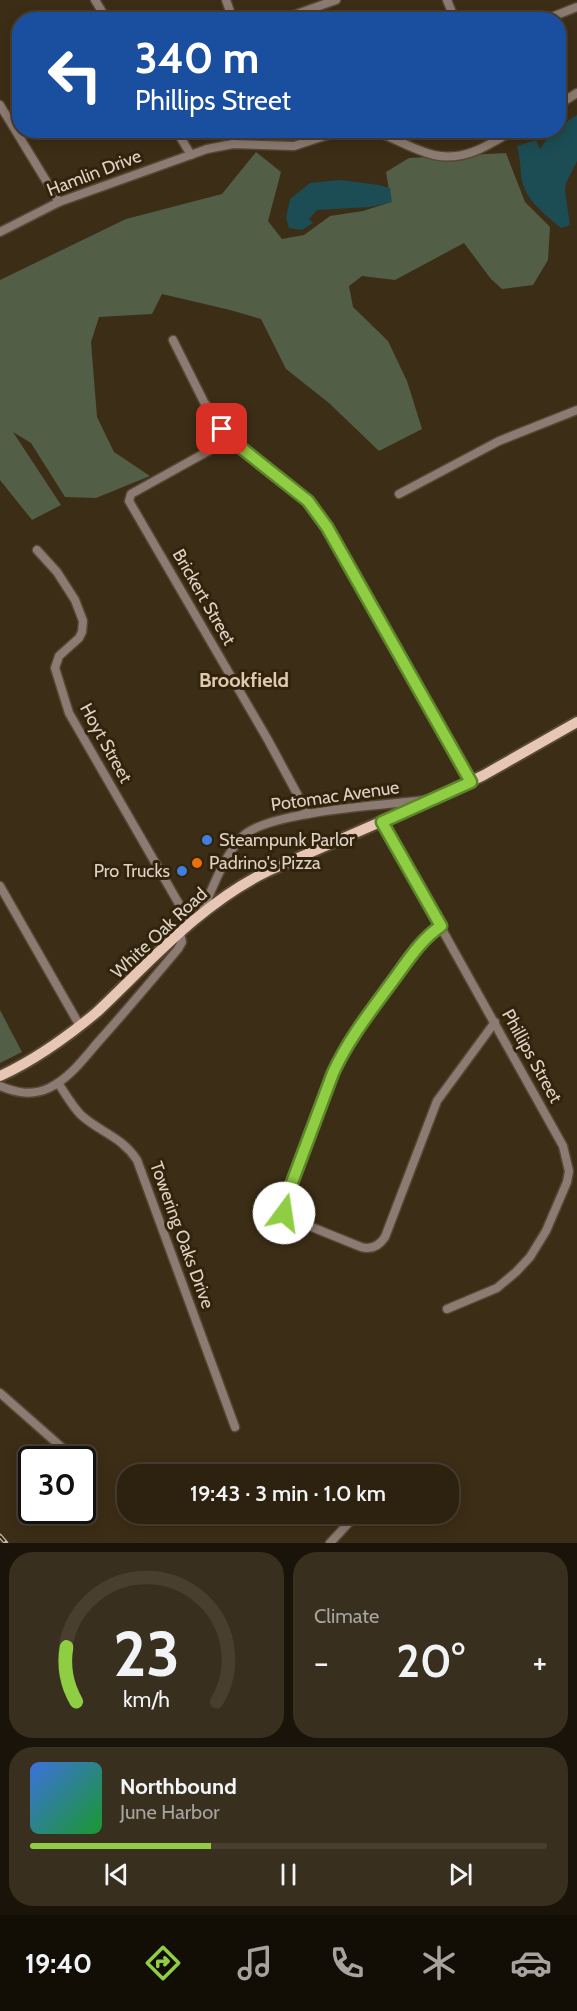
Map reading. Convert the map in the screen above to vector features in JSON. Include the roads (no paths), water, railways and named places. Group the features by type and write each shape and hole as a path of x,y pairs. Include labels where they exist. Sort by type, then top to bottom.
{"main road":[{"name":"White Oak Road","path":"0,1076 45,1051 98,1012 190,922 254,878 471,782 577,722"}],"street":[{"path":"299,12 322,2 336,0"},
{"path":"0,105 12,125"},
{"path":"20,138 59,202"},
{"path":"181,138 191,155"},
{"name":"Hamlin Drive","path":"0,231 59,202 207,149 233,144 294,146 318,138"},
{"path":"391,138 427,153 445,157 475,152 495,138"},
{"path":"173,340 204,402 230,439 308,501 327,527 471,782"},
{"path":"399,494 499,441 577,410"},
{"name":"Brickert Street","path":"230,439 131,494 129,501 268,740 308,814"},
{"name":"Hoyt Street","path":"37,550 57,572 75,600 83,621 80,638 59,656 55,668 69,713 190,922"},
{"name":"Potomac Avenue","path":"202,912 225,863 244,836 253,829 267,823 308,814 426,800 450,792"},
{"name":"Phillips Street","path":"382,822 563,1146 569,1171 564,1190 546,1231 530,1257 497,1288 447,1309"},
{"path":"0,886 80,1026"},
{"path":"441,926 423,941 341,1055 284,1204 284,1213 290,1220 354,1245 370,1248 382,1241 437,1101 495,1022"},
{"path":"0,1086 30,1093 50,1088 58,1083 78,1064 178,950 182,942 180,933"},
{"name":"Towering Oaks Drive","path":"58,1083 81,1115 120,1140 137,1160 235,1427"},
{"path":"0,1393 60,1446"},
{"path":"330,1543 348,1524"}],"water":[{"path":"577,115 577,161 566,183 565,191 570,225 561,228 535,205 526,192 517,146 536,140 540,149 547,138 566,138 566,122"},
{"path":"340,180 390,188 392,202 370,207 317,210 309,219 313,223 302,230 289,228 286,218 290,199 310,183"}],"railway":[{"path":"0,1536 6,1543"}],"place":[{"name":"Steampunk Parlor","path":"207,840"},
{"name":"Padrino's Pizza","path":"197,863"},
{"name":"Pro Trucks","path":"182,871"}],"district":[{"name":"Brookfield","path":"244,680"}]}
